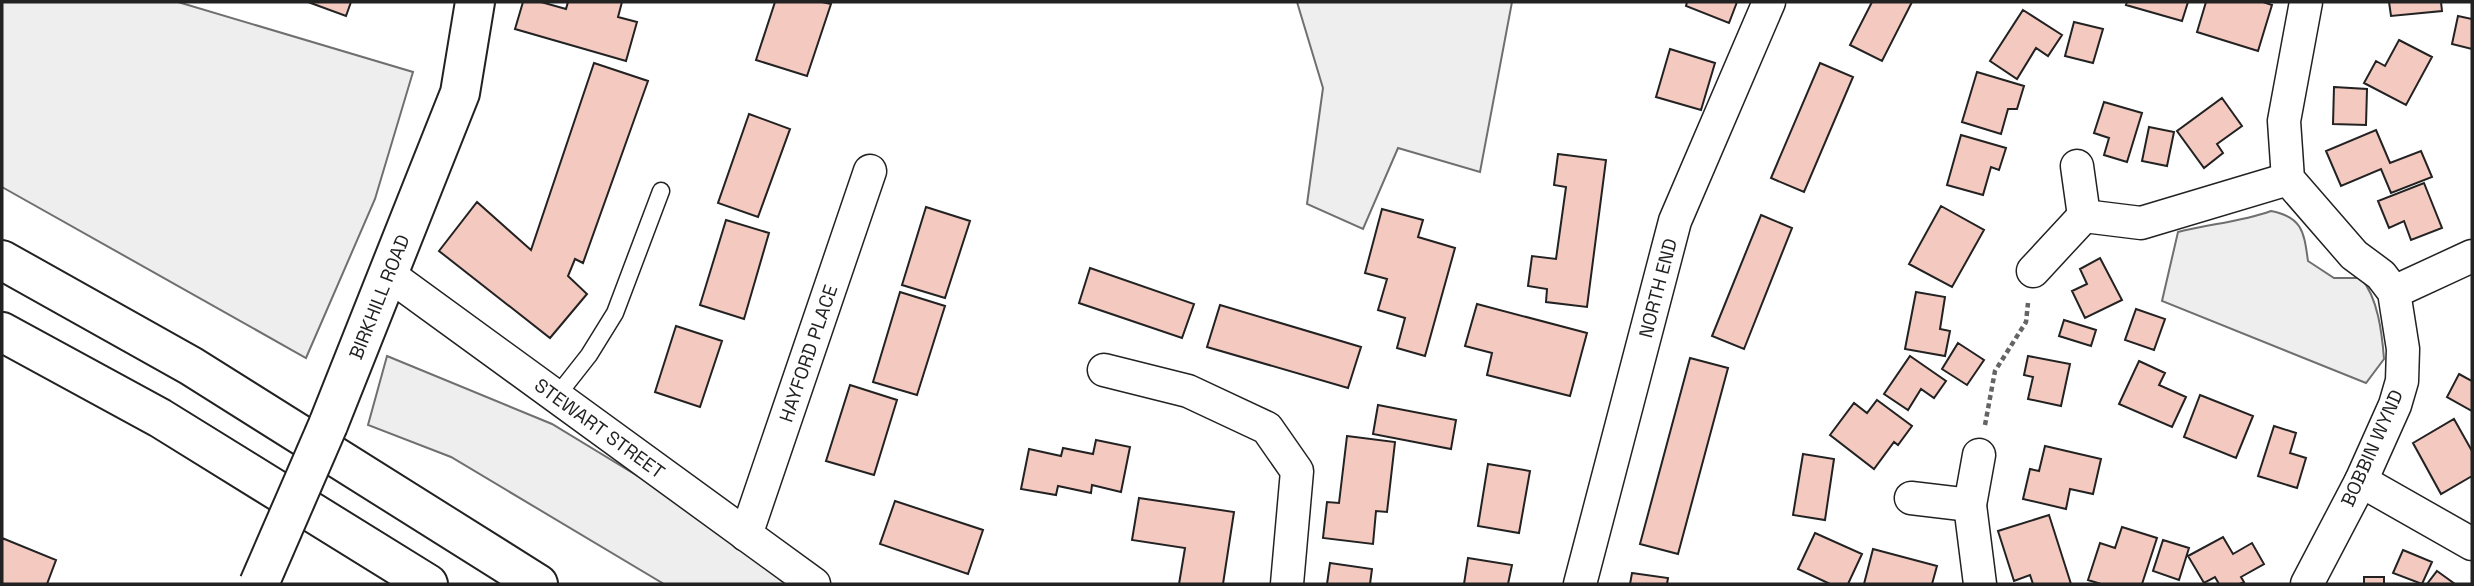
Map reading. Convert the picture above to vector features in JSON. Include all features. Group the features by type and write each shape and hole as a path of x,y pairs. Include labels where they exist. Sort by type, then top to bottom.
{"main road":[{"name":"BIRKHILL ROAD","path":"259,584 328,425 460,93 475,2"},
{"path":"2,260 191,366 538,584"},
{"path":"2,332 160,418 428,584"}],"street":[{"name":"NORTH END","path":"1580,584 1675,221 1769,2"},
{"path":"2306,2 2284,121 2288,179 2354,255 2382,275 2394,292 2472,257"},
{"path":"2077,166 2084,216"},
{"name":"HAYFORD PLACE","path":"746,535 870,171"},
{"path":"2084,216 2141,223 2288,179"},
{"path":"2033,271 2084,216"},
{"name":"STEWART STREET","path":"388,274 814,584"},
{"name":"BOBBIN WYND","path":"2307,584 2361,481 2395,405 2402,381 2403,349 2394,292"},
{"path":"1104,370 1188,391 1267,428 1297,471 1287,584"},
{"path":"1979,455 1970,505 1980,584"},
{"path":"2361,481 2472,544"},
{"path":"1911,498 1970,505"}],"lane":[{"path":"556,397 589,355 615,313 661,191"}],"path":[{"path":"1979,455 1995,371 2026,322 2033,271"}],"shaded area":[{"path":"2,2 178,2 413,72 375,199 306,358 2,187"},
{"path":"1297,2 1512,2 1480,172 1398,148 1363,229 1307,204 1323,88"},
{"path":"2271,211 2290,217 2296,222 2303,234 2308,261 2334,278 2361,278 2367,286 2378,316 2384,359 2366,383 2162,301 2178,232"},
{"path":"387,356 552,424 669,495 793,584 664,584 451,457 368,425"}],"building":[{"path":"308,2 351,2 346,16"},
{"path":"523,2 541,2 566,9 568,2 622,2 618,17 637,22 626,61 515,29"},
{"path":"775,2 831,4 807,76 756,60"},
{"path":"1687,2 1737,2 1729,23 1686,6"},
{"path":"1872,2 1912,2 1882,61 1850,45"},
{"path":"2127,2 2188,2 2182,21 2126,5"},
{"path":"2206,2 2263,2 2272,5 2258,51 2197,32"},
{"path":"2389,2 2441,2 2442,11 2391,16"},
{"path":"2023,10 2062,35 2048,56 2036,48 2017,79 1990,61"},
{"path":"2458,16 2472,19 2472,49 2452,44"},
{"path":"2074,22 2103,29 2093,63 2065,56"},
{"path":"2399,40 2432,57 2406,105 2364,83 2376,61 2385,66"},
{"path":"1670,49 1715,63 1701,110 1656,97"},
{"path":"594,63 648,81 583,263 575,259 568,276 587,294 550,338 439,251 477,202 531,250"},
{"path":"1820,63 1853,77 1804,192 1771,178"},
{"path":"1977,72 2024,86 2017,109 2008,109 2001,134 1962,122"},
{"path":"2334,87 2367,89 2366,125 2333,124"},
{"path":"2222,98 2242,126 2217,144 2223,153 2204,168 2177,131"},
{"path":"2104,102 2142,113 2127,162 2104,155 2109,138 2094,133"},
{"path":"749,114 790,129 758,217 718,203"},
{"path":"2149,127 2174,132 2167,166 2142,161"},
{"path":"2376,130 2390,163 2421,151 2432,177 2391,193 2381,169 2341,186 2326,151"},
{"path":"1961,135 2006,148 1999,170 1991,167 1983,195 1947,185"},
{"path":"1558,154 1606,160 1587,307 1546,302 1547,289 1528,286 1532,256 1556,259 1566,187 1554,185"},
{"path":"2424,183 2442,228 2411,240 2404,221 2389,228 2378,201"},
{"path":"1941,206 1984,230 1952,287 1909,264"},
{"path":"926,207 970,221 945,298 902,285"},
{"path":"1382,209 1423,220 1418,237 1455,248 1425,356 1397,348 1405,318 1378,310 1387,279 1365,273"},
{"path":"1761,215 1792,228 1744,349 1712,336"},
{"path":"726,220 769,233 744,319 700,305"},
{"path":"2100,258 2122,300 2085,318 2072,291 2087,284 2080,269"},
{"path":"1090,268 1194,304 1182,338 1079,303"},
{"path":"900,292 945,306 917,395 873,382"},
{"path":"1916,292 1945,297 1940,329 1950,331 1945,356 1905,349"},
{"path":"1477,304 1587,333 1570,396 1487,375 1492,353 1465,346"},
{"path":"1220,305 1361,347 1348,388 1207,347"},
{"path":"2136,309 2165,319 2154,350 2125,340"},
{"path":"2064,320 2096,330 2091,346 2059,336"},
{"path":"676,326 722,341 700,407 655,392"},
{"path":"1958,343 1984,360 1967,385 1942,369"},
{"path":"1910,356 1946,381 1934,398 1921,389 1908,410 1884,394"},
{"path":"2028,356 2070,364 2061,406 2028,399 2033,377 2024,375"},
{"path":"1690,358 1728,368 1678,554 1640,544"},
{"path":"2139,361 2165,373 2159,385 2186,397 2172,427 2119,404"},
{"path":"2459,374 2472,381 2472,411 2447,397"},
{"path":"850,385 897,400 874,475 826,461"},
{"path":"2200,395 2253,416 2236,458 2184,437"},
{"path":"1877,400 1912,426 1898,445 1894,442 1874,469 1830,435 1854,403 1867,413"},
{"path":"1378,405 1456,420 1451,449 1373,434"},
{"path":"2454,419 2472,451 2472,476 2441,494 2413,443"},
{"path":"2274,426 2296,433 2290,453 2306,458 2297,488 2258,476"},
{"path":"1347,436 1395,442 1387,512 1376,511 1373,544 1323,538 1327,502 1339,503"},
{"path":"1096,440 1130,447 1121,492 1092,485 1091,493 1058,486 1056,495 1021,489 1029,449 1061,456 1063,448 1093,454"},
{"path":"2045,446 2101,459 2093,494 2070,489 2066,509 2023,499 2030,469 2039,471"},
{"path":"1803,454 1834,459 1825,520 1793,515"},
{"path":"1488,464 1530,471 1519,533 1478,526"},
{"path":"1139,498 1234,512 1223,584 1179,584 1185,548 1132,540"},
{"path":"895,501 983,530 968,574 880,544"},
{"path":"2049,515 2071,584 2033,584 2030,575 2014,581 1998,531"},
{"path":"2122,527 2157,538 2142,584 2101,584 2088,580 2100,543 2115,548"},
{"path":"1815,533 1862,554 1848,584 1830,584 1798,569"},
{"path":"2223,537 2233,554 2252,543 2264,564 2241,577 2244,582 2240,584 2219,584 2215,577 2204,583 2188,556"},
{"path":"2,538 56,560 47,584 2,584"},
{"path":"2163,540 2189,548 2179,580 2153,571"},
{"path":"1873,549 1937,566 1932,584 1864,584"},
{"path":"2403,550 2432,562 2422,584 2393,573"},
{"path":"1468,558 1512,565 1508,584 1464,584"},
{"path":"1330,563 1372,569 1370,584 1327,584"},
{"path":"2437,571 2455,584 2427,584"},
{"path":"1632,573 1668,578 1667,584 1630,584"},
{"path":"2364,577 2384,577 2384,584 2364,584"}]}
